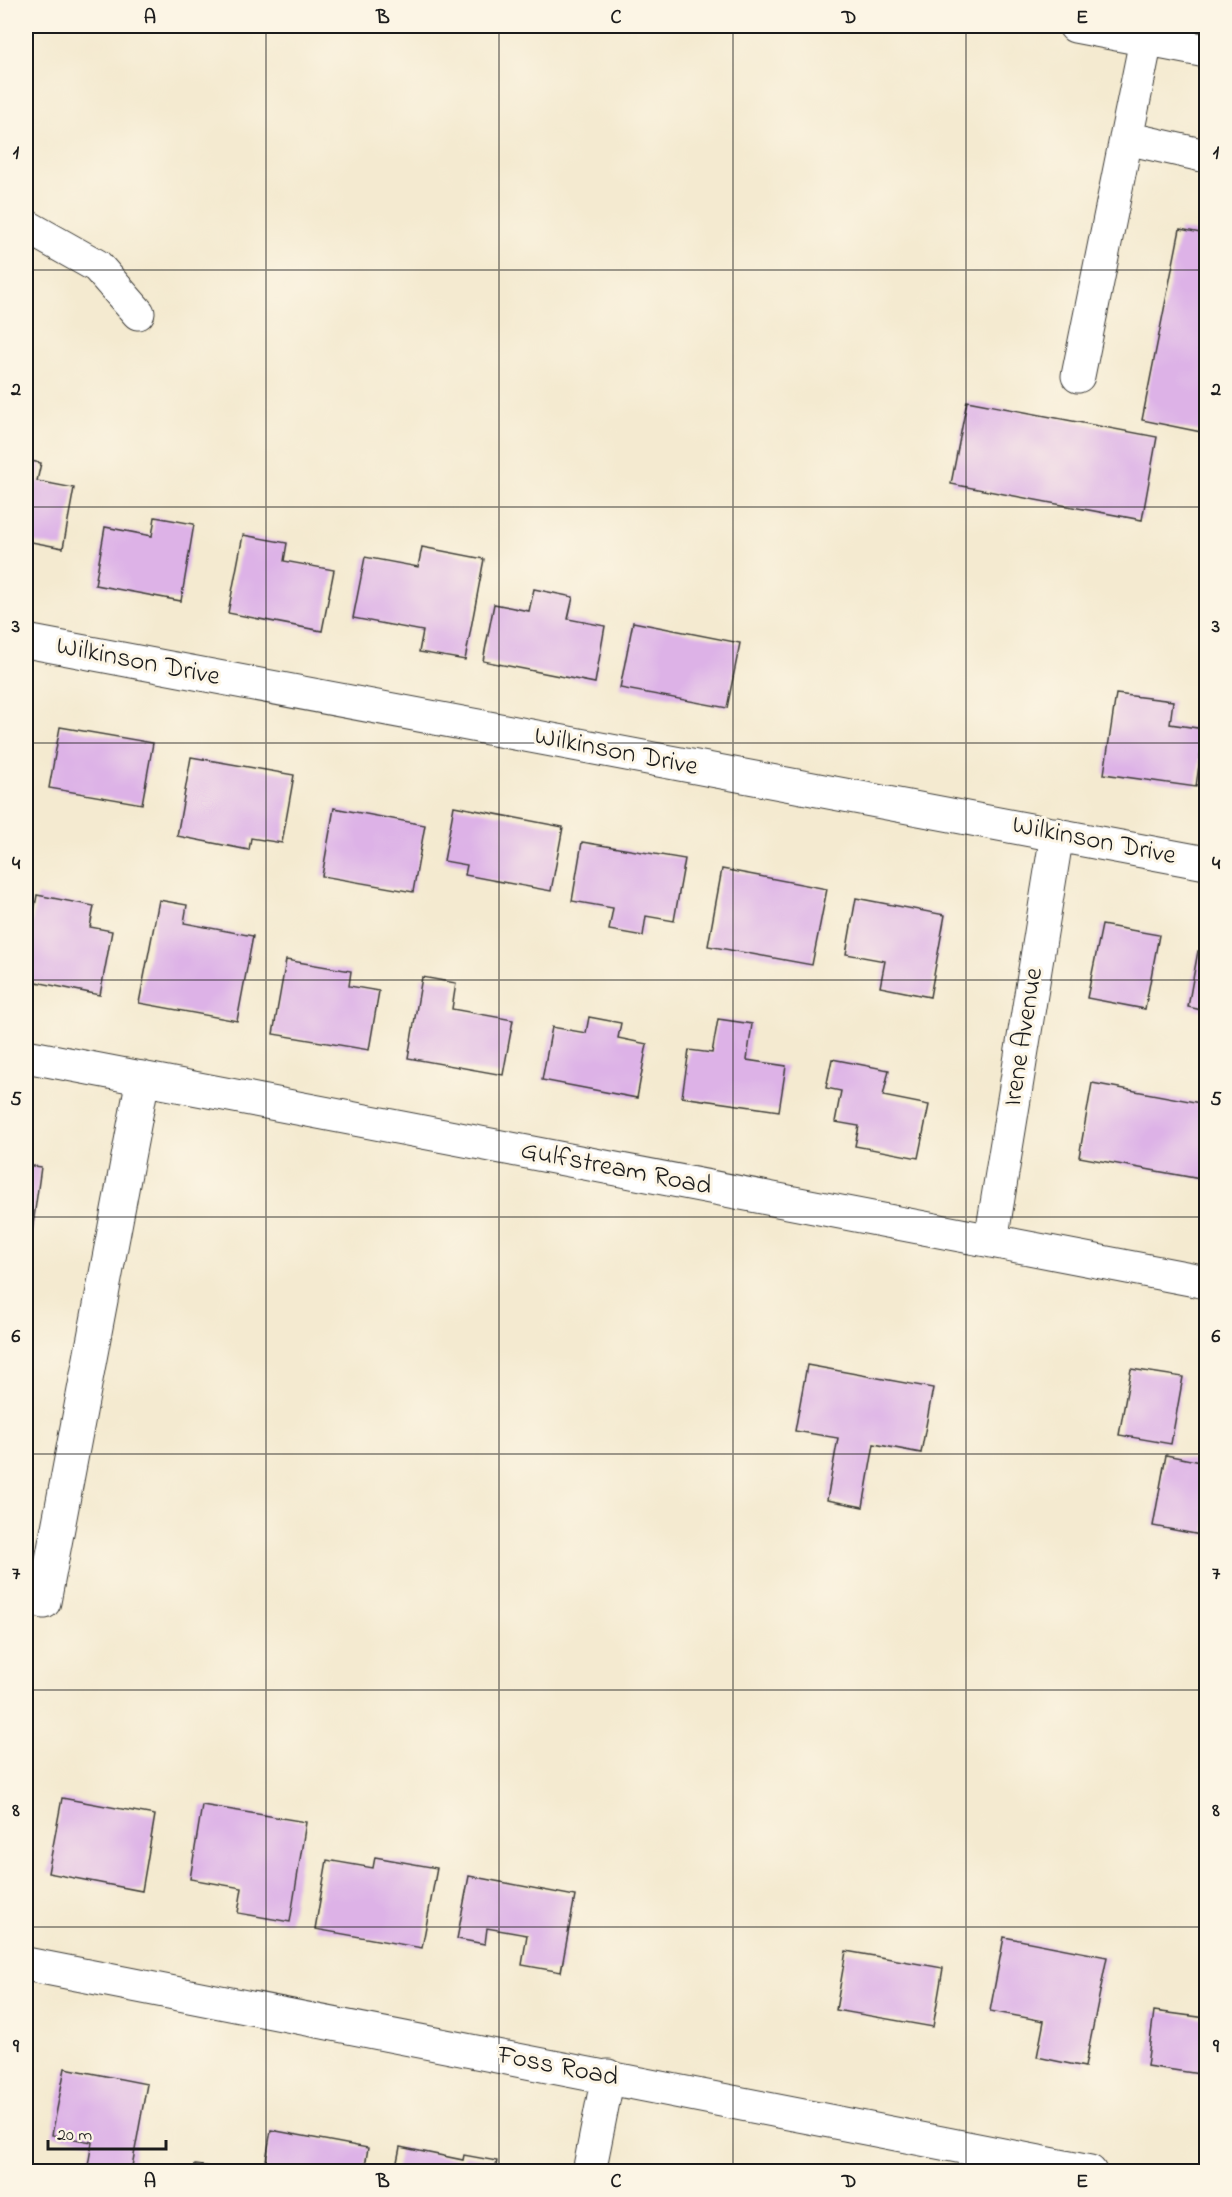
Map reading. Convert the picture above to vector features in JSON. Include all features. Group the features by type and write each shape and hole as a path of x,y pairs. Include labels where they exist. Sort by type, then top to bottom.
{"street":[{"path":"1075,26 1206,51"},
{"path":"1078,376 1146,39"},
{"path":"1126,138 1206,156"},
{"path":"26,226 97,266 138,313"},
{"name":"Wilkinson Drive","path":"26,641 1206,863"},
{"name":"Irene Avenue","path":"992,1241 1057,834"},
{"name":"Gulfstream Road","path":"26,1056 1206,1282"},
{"path":"44,1602 143,1078"},
{"name":"Foss Road","path":"26,1964 1090,2172"},
{"path":"589,2172 608,2076"}],"building":[{"path":"1180,229 1206,234 1206,433 1142,420"},
{"path":"967,401 1157,437 1142,520 951,484"},
{"path":"26,460 41,463 37,481 74,488 63,548 26,541"},
{"path":"155,517 194,524 181,601 95,585 105,527 152,536"},
{"path":"243,535 287,543 284,561 334,570 322,631 228,613"},
{"path":"422,547 484,559 465,660 419,652 423,631 353,618 365,557 418,567"},
{"path":"534,589 573,597 568,619 605,626 595,683 483,661 494,604 529,611"},
{"path":"633,622 740,643 727,708 620,688"},
{"path":"1116,694 1173,701 1170,724 1204,729 1196,787 1104,774"},
{"path":"60,727 153,743 142,804 49,788"},
{"path":"191,757 294,775 282,843 251,838 249,850 177,836"},
{"path":"454,806 563,827 551,891 465,875 467,865 444,861"},
{"path":"334,808 425,825 413,892 322,876"},
{"path":"582,842 685,859 674,921 646,916 643,936 609,930 613,908 572,901"},
{"path":"722,869 827,889 812,965 708,946"},
{"path":"37,895 94,906 90,927 112,931 100,995 26,980 26,956"},
{"path":"856,898 945,915 930,997 880,987 885,961 846,954"},
{"path":"159,900 187,905 184,923 253,936 237,1021 139,1003"},
{"path":"1102,925 1159,935 1145,1009 1087,998"},
{"path":"1198,951 1206,953 1206,1011 1188,1007"},
{"path":"286,960 351,971 349,986 379,991 369,1050 273,1034"},
{"path":"422,977 456,983 452,1009 513,1020 503,1075 408,1058"},
{"path":"589,1017 621,1023 618,1038 647,1044 637,1098 542,1080 552,1027 586,1033"},
{"path":"718,1019 752,1024 747,1060 786,1066 779,1111 682,1097 689,1050 712,1053"},
{"path":"832,1059 889,1070 883,1096 929,1105 918,1158 855,1146 859,1126 835,1122 841,1091 826,1088"},
{"path":"1092,1083 1206,1104 1206,1180 1079,1157"},
{"path":"26,1165 41,1167 27,1268 26,1268"},
{"path":"807,1365 933,1388 921,1453 874,1444 863,1507 827,1500 838,1438 795,1431"},
{"path":"1131,1369 1183,1377 1171,1444 1119,1435"},
{"path":"1166,1455 1206,1463 1206,1536 1153,1526"},
{"path":"62,1798 155,1815 142,1891 48,1873"},
{"path":"202,1805 306,1822 290,1922 238,1913 242,1888 190,1879"},
{"path":"375,1857 437,1868 422,1948 315,1929 327,1860 373,1868"},
{"path":"469,1876 575,1896 561,1972 522,1965 527,1935 487,1928 485,1944 457,1939"},
{"path":"1004,1937 1107,1957 1085,2067 1037,2057 1044,2021 990,2011"},
{"path":"846,1951 943,1968 933,2027 836,2010"},
{"path":"1154,2011 1206,2018 1206,2075 1147,2066"},
{"path":"65,2068 147,2084 131,2172 87,2172 92,2142 52,2135"},
{"path":"271,2130 368,2148 364,2172 264,2172"},
{"path":"400,2147 463,2160 464,2155 497,2161 495,2172 395,2172"},
{"path":"195,2165 236,2170 236,2172 194,2172"}]}
